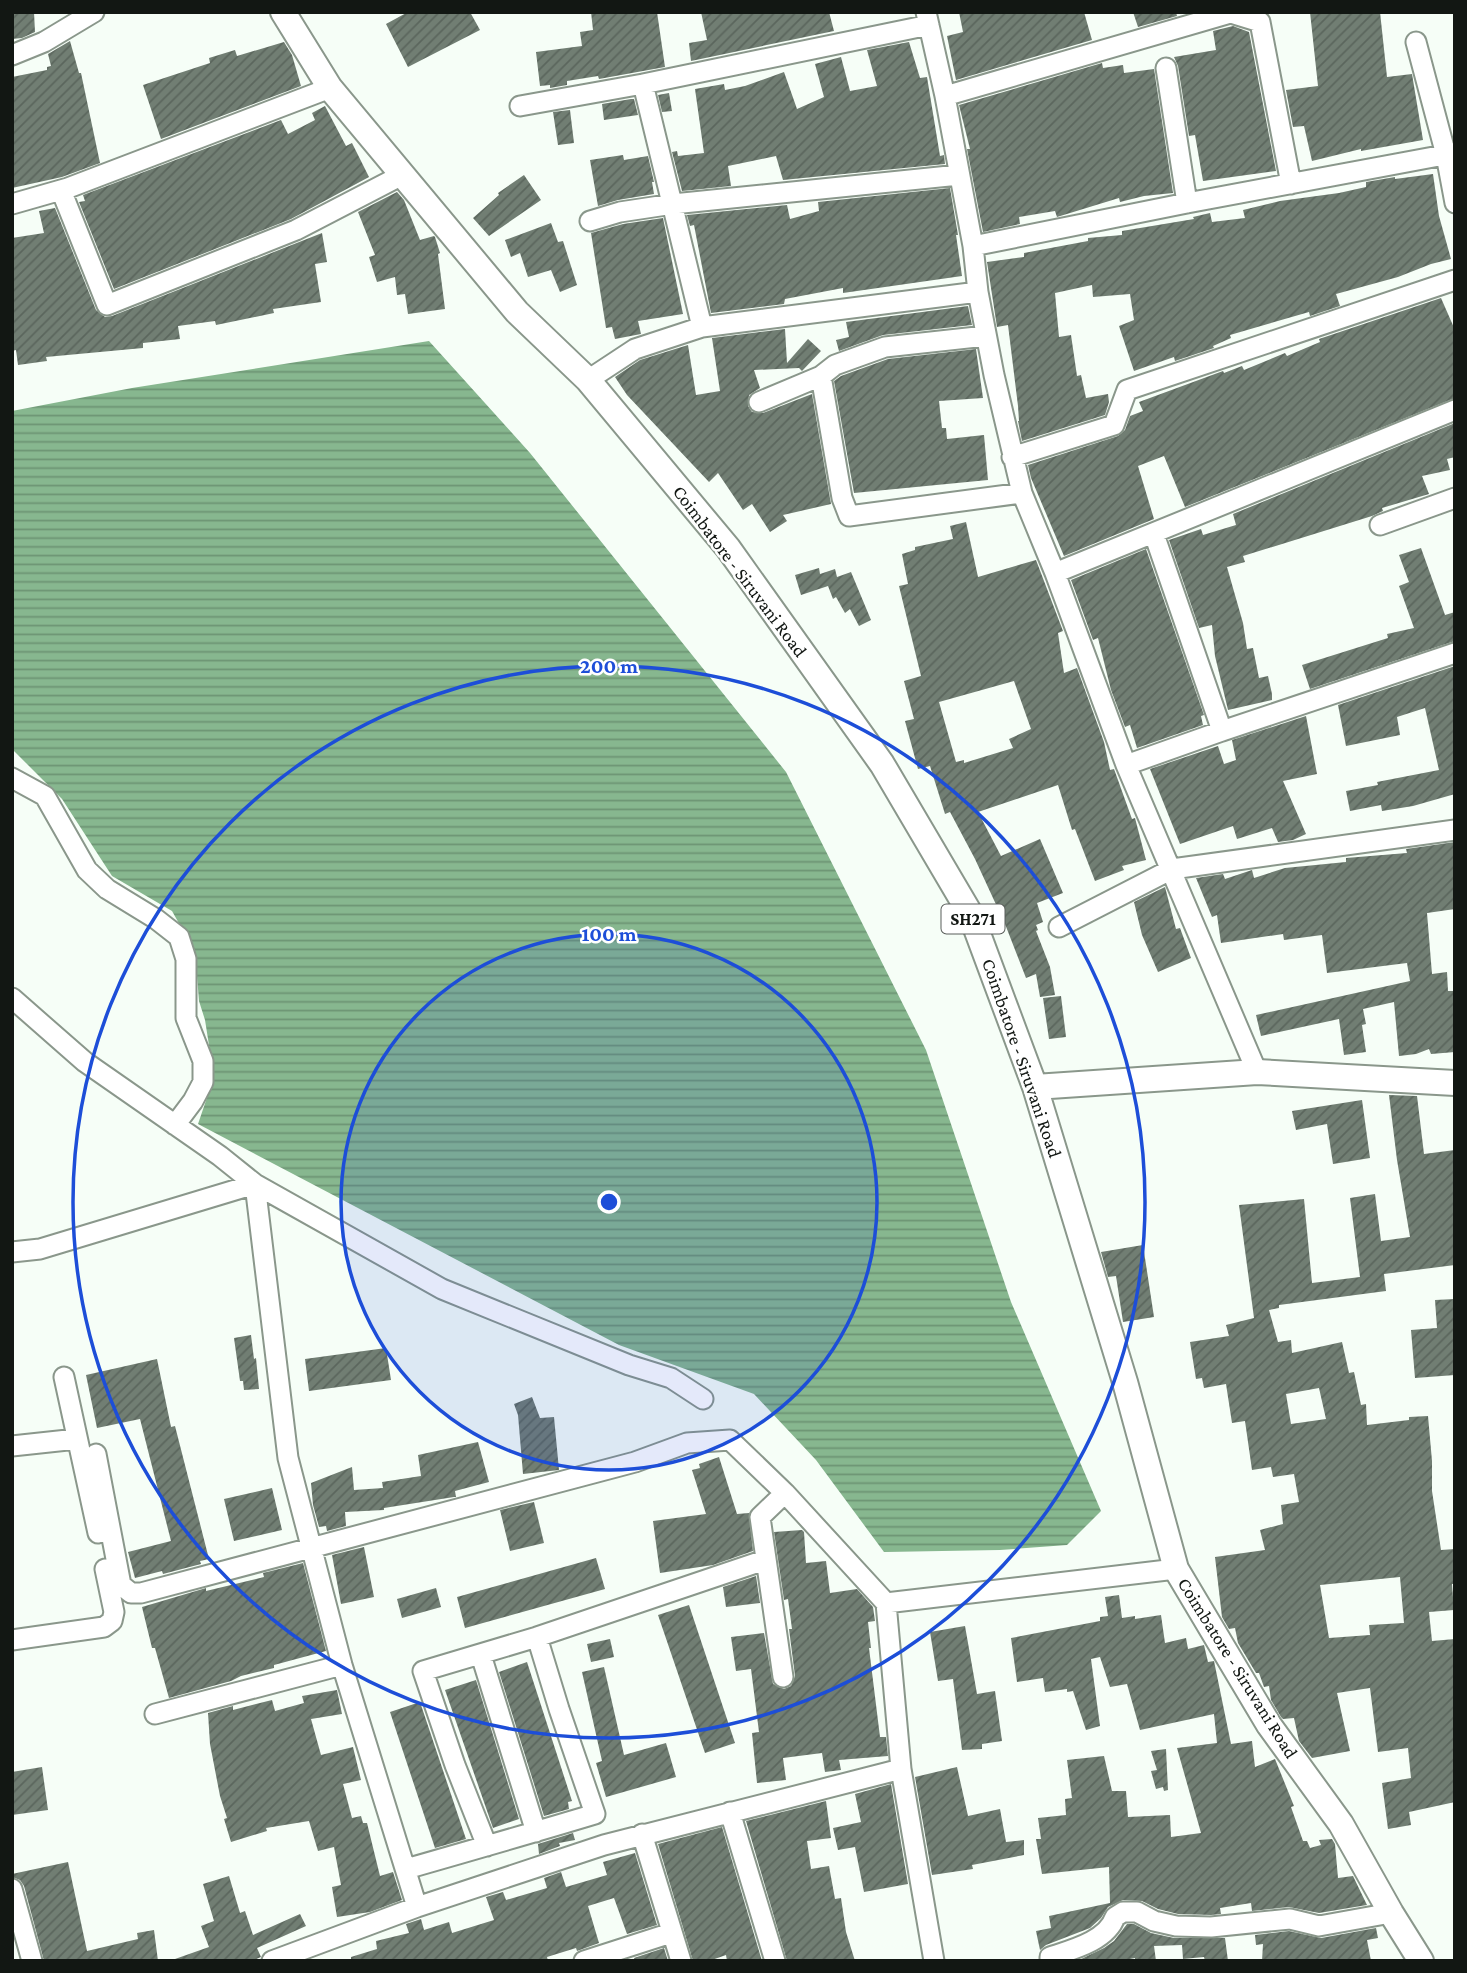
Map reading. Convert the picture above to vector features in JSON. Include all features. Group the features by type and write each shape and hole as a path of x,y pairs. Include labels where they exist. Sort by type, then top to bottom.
{"main road":[{"name":"Coimbatore - Siruvani Road","path":"283,12 330,88 402,175 517,312 588,380 728,548 882,764 971,915 1035,1087 1125,1382 1176,1569 1269,1725 1340,1824 1421,1961"},
{"path":"1035,1087 1257,1072 1454,1087"}],"street":[{"path":"12,55 44,42 94,12"},
{"path":"945,96 1234,13 1260,22 1291,184"},
{"path":"520,106 643,84 928,18 973,246 986,336 1022,493 1055,573 1126,765 1257,1072"},
{"path":"1416,42 1450,154 1455,203"},
{"path":"1166,68 1187,203"},
{"path":"643,84 702,327"},
{"path":"12,204 61,190 330,88"},
{"path":"973,246 1450,154"},
{"path":"61,190 107,305 296,230 402,175"},
{"path":"590,221 620,212 673,204 960,175"},
{"path":"1012,457 1115,425 1127,390 1455,280"},
{"path":"588,380 635,349 702,327 978,292"},
{"path":"759,402 821,376 835,365 885,347 986,336"},
{"path":"821,376 838,479 849,516 1022,493"},
{"path":"1055,573 1455,410"},
{"path":"1380,525 1455,498"},
{"path":"1154,534 1222,731"},
{"path":"1126,765 1455,653"},
{"path":"12,778 45,796 87,870 107,889 156,919 179,937 186,959 186,1018 203,1061 203,1082 175,1125"},
{"path":"1059,927 1172,869 1455,830"},
{"path":"12,998 85,1062 220,1156 255,1184 442,1289 629,1365 671,1378 703,1399"},
{"path":"12,1252 40,1249 255,1184"},
{"path":"255,1184 288,1458 342,1665 417,1907"},
{"path":"12,1640 104,1627 112,1621 114,1612 64,1377"},
{"path":"12,1446 77,1438"},
{"path":"96,1454 121,1585 131,1593 141,1593 635,1462 687,1443 730,1440 785,1493 886,1603 901,1769 934,1961"},
{"path":"783,1677 760,1517 785,1493"},
{"path":"487,1846 455,1765 424,1671 537,1637 765,1560"},
{"path":"886,1603 1176,1569"},
{"path":"537,1637 604,1845"},
{"path":"481,1655 536,1832"},
{"path":"155,1714 342,1665"},
{"path":"272,1961 417,1907 604,1845 901,1769"},
{"path":"730,1812 775,1961"},
{"path":"405,1869 595,1814"},
{"path":"642,1834 681,1961"},
{"path":"12,1889 32,1961"},
{"path":"1050,1961 1050,1957 1087,1943 1102,1933 1115,1917 1123,1912 1137,1912 1154,1921 1176,1926 1211,1927 1290,1919 1319,1926 1391,1913"},
{"path":"584,1961 671,1933"}],"shaded area":[{"path":"429,341 530,453 786,772 926,1050 1011,1302 1101,1511 1067,1545 1000,1550 884,1552 816,1460 754,1394 619,1345 198,1124 214,1077 205,1020 199,1001 195,952 172,911 112,876 62,799 12,749 12,411 132,388"}],"building":[{"path":"12,12 34,12 35,32 12,39"},
{"path":"408,12 470,12 480,30 408,67 386,24"},
{"path":"591,12 657,12 665,67 599,79 598,76 567,81 567,85 550,88 550,85 540,86 536,52 582,46 580,32 593,30"},
{"path":"701,12 829,12 834,31 691,61 689,43 707,40"},
{"path":"959,12 1084,12 1092,40 956,80 947,36 963,32"},
{"path":"1133,12 1176,12 1177,16 1138,27"},
{"path":"1310,12 1380,12 1387,77 1412,74 1423,140 1361,149 1312,161 1304,126 1293,127 1286,90 1318,86"},
{"path":"1233,26 1249,32 1276,171 1203,181 1195,135 1189,136 1178,66 1174,57 1216,50 1213,31"},
{"path":"70,41 81,73 100,163 62,177 12,188 12,77 47,70 47,67 51,66 48,54"},
{"path":"284,42 292,55 301,86 161,139 143,85 210,63 209,58 235,50 237,56"},
{"path":"909,42 920,78 927,77 940,156 944,155 945,164 783,180 776,156 728,166 731,186 682,191 672,152 677,151 678,156 704,153 695,89 724,84 725,90 784,72 797,109 824,97 815,64 841,57 850,91 877,86 867,50"},
{"path":"1102,63 1103,68 1123,65 1124,73 1154,69 1173,193 1120,202 1119,198 1057,217 1055,211 1019,217 1020,224 983,232 967,149 970,149 959,105"},
{"path":"669,93 672,111 662,112 658,95"},
{"path":"634,99 638,115 604,120 602,104"},
{"path":"325,106 346,146 352,143 369,177 291,219 114,289 79,202 85,201 83,195 281,120 288,134 315,120 312,113"},
{"path":"570,110 574,143 558,145 553,112"},
{"path":"623,155 624,160 648,156 654,194 598,206 590,160"},
{"path":"1433,174 1439,216 1451,259 1336,294 1340,306 1310,316 1309,312 1230,335 1231,338 1213,346 1214,348 1175,361 1174,357 1134,371 1119,326 1134,320 1130,294 1093,297 1092,285 1055,293 1059,337 1071,335 1077,376 1081,375 1086,398 1108,394 1109,402 1105,415 1022,441 1008,325 997,327 987,262 1024,257 1024,253 1088,241 1088,238 1122,235 1122,231 1194,219 1193,217 1210,213 1212,222 1245,218 1243,210 1280,201 1339,193 1366,187 1366,182"},
{"path":"524,175 541,200 489,236 473,218 499,195 498,193"},
{"path":"950,188 962,276 843,293 843,288 785,299 784,304 711,313 694,225 690,226 687,215 787,205 790,219 819,211 818,202"},
{"path":"397,192 404,200 420,240 435,237 440,253 445,309 408,314 405,294 397,295 395,277 377,282 369,257 375,255 358,212"},
{"path":"55,208 96,310 105,317 322,233 327,262 315,264 321,302 273,309 274,313 216,325 215,321 178,326 180,339 143,343 143,348 46,357 47,361 18,365 16,350 12,351 12,238 44,233 39,211"},
{"path":"663,218 683,314 638,321 641,334 615,339 612,327 606,328 591,233 623,224"},
{"path":"551,223 558,242 563,241 577,285 560,292 551,270 528,277 520,253 511,257 505,240"},
{"path":"1441,298 1455,330 1455,398 1185,507 1164,456 1138,466 1154,519 1064,556 1028,465 1118,436 1125,430 1130,416 1143,411 1139,402 1223,371 1224,373 1242,366 1244,370 1285,353 1287,356 1320,342 1319,339"},
{"path":"968,306 972,325 883,335 839,351 836,340 849,337 846,322"},
{"path":"785,329 787,363 808,339 821,351 802,371 799,368 754,370 760,388 749,395 748,406 752,412 763,413 812,394 831,504 783,515 787,521 770,532 752,504 743,510 718,473 709,482 627,395 615,377 640,360 688,345 696,395 720,391 712,338"},
{"path":"976,349 983,398 939,401 942,428 946,428 947,439 984,435 988,480 854,493 834,381 888,359"},
{"path":"1455,423 1455,457 1447,459 1450,470 1422,476 1429,494 1382,508 1383,511 1372,516 1243,556 1245,562 1227,567 1243,623 1247,649 1253,648 1259,678 1268,676 1272,694 1272,700 1228,710 1215,656 1212,625 1199,628 1169,540 1201,529 1203,535 1236,525 1233,514"},
{"path":"966,522 978,577 1036,560 1063,631 1058,633 1064,673 1077,668 1104,742 1110,770 1114,769 1132,819 1135,818 1146,860 1122,866 1124,870 1095,881 1075,829 1072,830 1058,785 978,812 1001,856 1040,839 1063,893 1037,903 1043,922 1036,925 1036,931 1050,967 1055,995 1040,997 1036,974 1026,978 975,859 950,812 945,814 930,766 918,769 905,721 914,719 904,681 921,676 899,586 908,584 902,554 915,550 915,547 953,539 950,526","holes":["1014,681 1031,729 1009,739 1013,748 964,763 964,760 956,762 939,702"]},
{"path":"1421,548 1445,615 1455,612 1455,641 1310,689 1302,665 1388,638 1387,634 1414,628 1399,586 1409,582 1399,555"},
{"path":"1146,549 1204,715 1201,716 1203,725 1137,748 1130,725 1125,727 1111,690 1098,638 1093,640 1071,580"},
{"path":"819,568 820,574 835,569 837,577 851,572 871,620 859,626 850,609 845,613 836,597 833,599 828,586 801,595 795,575"},
{"path":"1455,666 1455,794 1413,806 1382,811 1381,805 1350,811 1346,791 1439,770 1425,708 1397,717 1400,735 1346,746 1338,705"},
{"path":"1306,716 1317,774 1283,781 1306,834 1293,840 1278,842 1272,828 1237,839 1233,826 1180,844 1150,769 1218,746 1224,764 1236,760 1232,740"},
{"path":"1455,842 1455,909 1427,913 1432,974 1447,972 1448,991 1455,991 1455,1052 1431,1054 1429,1049 1399,1056 1394,1002 1363,1009 1366,1024 1362,1025 1366,1052 1344,1055 1339,1019 1261,1036 1256,1015 1410,981 1407,963 1327,973 1322,935 1284,940 1283,934 1221,943 1217,915 1212,917 1196,878 1223,874 1225,879 1252,870 1254,878 1285,868 1346,862 1346,858 1407,853 1406,849"},
{"path":"1165,887 1176,929 1180,928 1191,958 1158,972 1142,935 1134,902"},
{"path":"1061,996 1066,1037 1049,1039 1043,998"},
{"path":"1389,1095 1417,1096 1424,1154 1455,1150 1455,1265 1384,1274 1386,1291 1279,1305 1279,1308 1269,1310 1278,1342 1291,1340 1292,1353 1342,1342 1349,1373 1354,1372 1361,1405 1366,1404 1367,1425 1428,1416 1432,1491 1441,1550 1455,1549 1455,1584 1452,1584 1454,1610 1429,1612 1432,1641 1455,1639 1455,1802 1409,1812 1411,1825 1388,1829 1382,1783 1411,1778 1408,1748 1378,1752 1370,1688 1337,1693 1350,1751 1312,1758 1299,1741 1294,1718 1281,1717 1271,1700 1269,1686 1264,1687 1259,1673 1256,1673 1238,1643 1235,1628 1229,1629 1222,1617 1215,1557 1265,1550 1260,1530 1283,1524 1281,1505 1299,1502 1294,1474 1273,1477 1271,1467 1252,1470 1245,1421 1232,1423 1226,1384 1204,1388 1202,1378 1196,1379 1190,1342 1229,1336 1226,1325 1254,1318 1239,1205 1304,1199 1312,1283 1360,1277 1350,1198 1375,1194 1381,1241 1410,1237","holes":["1319,1388 1326,1419 1291,1424 1286,1394","1400,1577 1404,1623 1369,1625 1370,1635 1329,1638 1320,1585"]},
{"path":"1362,1100 1370,1158 1333,1164 1327,1124 1296,1130 1292,1111"},
{"path":"1143,1245 1154,1317 1123,1322 1116,1276 1108,1277 1101,1252"},
{"path":"1455,1299 1455,1375 1415,1378 1411,1330 1437,1328 1435,1300"},
{"path":"251,1335 259,1389 244,1390 243,1381 240,1381 234,1338"},
{"path":"386,1348 391,1380 309,1391 305,1359"},
{"path":"157,1359 171,1427 175,1426 209,1559 200,1561 201,1564 163,1574 162,1571 135,1578 128,1552 171,1541 140,1419 97,1428 86,1375"},
{"path":"532,1397 540,1418 554,1417 559,1470 523,1474 518,1415 514,1404"},
{"path":"478,1442 489,1482 455,1491 456,1497 384,1510 345,1512 346,1526 327,1531 326,1526 319,1527 311,1483 352,1467 354,1490 383,1488 382,1482 421,1476 418,1455"},
{"path":"719,1457 737,1514 749,1513 753,1551 713,1565 660,1573 653,1521 706,1514 692,1470 700,1468 699,1464"},
{"path":"272,1488 282,1530 234,1541 224,1499"},
{"path":"534,1502 544,1543 510,1551 500,1510"},
{"path":"802,1530 806,1563 826,1561 830,1593 857,1589 873,1607 875,1621 868,1622 869,1648 880,1737 886,1737 888,1756 839,1760 841,1770 825,1772 822,1753 783,1758 786,1780 757,1783 752,1733 759,1732 751,1669 736,1671 731,1637 764,1633 773,1684 784,1689 791,1686 795,1676 789,1629 792,1629 788,1599 784,1600 774,1532"},
{"path":"364,1547 374,1597 341,1604 332,1555"},
{"path":"596,1558 605,1589 465,1628 457,1597"},
{"path":"303,1563 326,1651 169,1698 142,1607 206,1588 206,1591 264,1577 263,1573"},
{"path":"756,1576 760,1603 726,1607 723,1587"},
{"path":"436,1588 441,1607 402,1618 397,1599"},
{"path":"1119,1595 1122,1618 1161,1615 1165,1643 1186,1638 1188,1649 1204,1645 1208,1662 1214,1661 1231,1744 1252,1741 1255,1767 1275,1759 1294,1806 1291,1807 1303,1841 1307,1841 1310,1848 1321,1845 1319,1840 1332,1839 1335,1844 1338,1878 1353,1876 1367,1905 1319,1913 1289,1907 1252,1911 1251,1903 1220,1908 1221,1914 1211,1915 1178,1914 1142,1901 1123,1900 1108,1907 1090,1928 1046,1945 1040,1950 1036,1931 1051,1928 1049,1916 1110,1903 1109,1867 1042,1874 1036,1839 1041,1839 1038,1818 1066,1815 1065,1799 1072,1798 1067,1760 1104,1756 1112,1791 1126,1791 1128,1817 1170,1815 1171,1837 1201,1833 1177,1748 1217,1743 1214,1714 1140,1730 1127,1684 1110,1687 1100,1657 1091,1659 1100,1726 1086,1730 1073,1691 1067,1692 1067,1689 1045,1692 1043,1678 1017,1682 1011,1638 1100,1621 1100,1617 1108,1616 1105,1597"},
{"path":"689,1605 735,1743 705,1753 658,1615"},
{"path":"965,1626 977,1694 995,1691 1002,1741 982,1744 982,1749 962,1750 953,1679 938,1681 930,1632"},
{"path":"610,1639 614,1657 591,1662 587,1644"},
{"path":"527,1662 572,1801 568,1802 569,1809 544,1816 499,1672"},
{"path":"604,1667 624,1755 666,1743 676,1777 606,1797 596,1763 602,1761 582,1672"},
{"path":"476,1680 519,1819 493,1828 445,1690"},
{"path":"337,1690 342,1714 311,1719 321,1755 353,1747 361,1780 343,1784 352,1818 361,1816 363,1823 367,1823 380,1876 393,1872 402,1900 370,1912 337,1917 332,1887 341,1885 334,1847 318,1851 309,1821 266,1828 267,1831 231,1842 210,1744 208,1713 272,1700 275,1711 304,1703 302,1696"},
{"path":"420,1702 466,1839 435,1848 390,1712"},
{"path":"1166,1749 1168,1790 1164,1791 1163,1787 1156,1789 1151,1771 1157,1770 1151,1751"},
{"path":"42,1767 48,1810 12,1815 12,1772"},
{"path":"957,1767 968,1816 1000,1809 1006,1842 1024,1840 1024,1855 972,1865 973,1869 932,1875 915,1777"},
{"path":"891,1784 908,1884 864,1892 855,1847 838,1850 833,1828 861,1822 855,1794"},
{"path":"826,1801 831,1838 807,1841 811,1869 829,1866 835,1899 841,1898 846,1932 855,1961 787,1961 746,1821"},
{"path":"722,1827 762,1961 727,1961 726,1955 709,1961 693,1961 658,1844"},
{"path":"573,1833 575,1840 559,1843 560,1846 539,1854 538,1844"},
{"path":"635,1853 657,1925 627,1934 614,1898 588,1906 599,1943 547,1957 548,1961 351,1961 351,1957 377,1949 376,1941 409,1933 406,1924 421,1919 424,1930 449,1922 452,1933 494,1920 486,1897 503,1892 506,1900 547,1888 544,1878 561,1872 566,1887 607,1875 603,1862"},
{"path":"68,1862 87,1951 138,1939 137,1933 154,1930 158,1961 44,1961 24,1886 20,1880 12,1877 12,1874"},
{"path":"229,1876 240,1913 245,1911 253,1935 300,1914 306,1926 257,1948 261,1957 252,1961 176,1961 175,1959 209,1947 201,1926 214,1921 203,1884"},
{"path":"1127,1924 1174,1938 1225,1938 1228,1961 1205,1961 1204,1957 1183,1959 1182,1945 1154,1946 1156,1961 1135,1961 1135,1958 1120,1961 1077,1961 1114,1941"},
{"path":"1376,1928 1378,1938 1367,1940 1371,1961 1262,1961 1263,1944 1256,1945 1255,1935 1289,1931 1321,1938"},
{"path":"664,1948 668,1961 635,1961 634,1958"}]}
